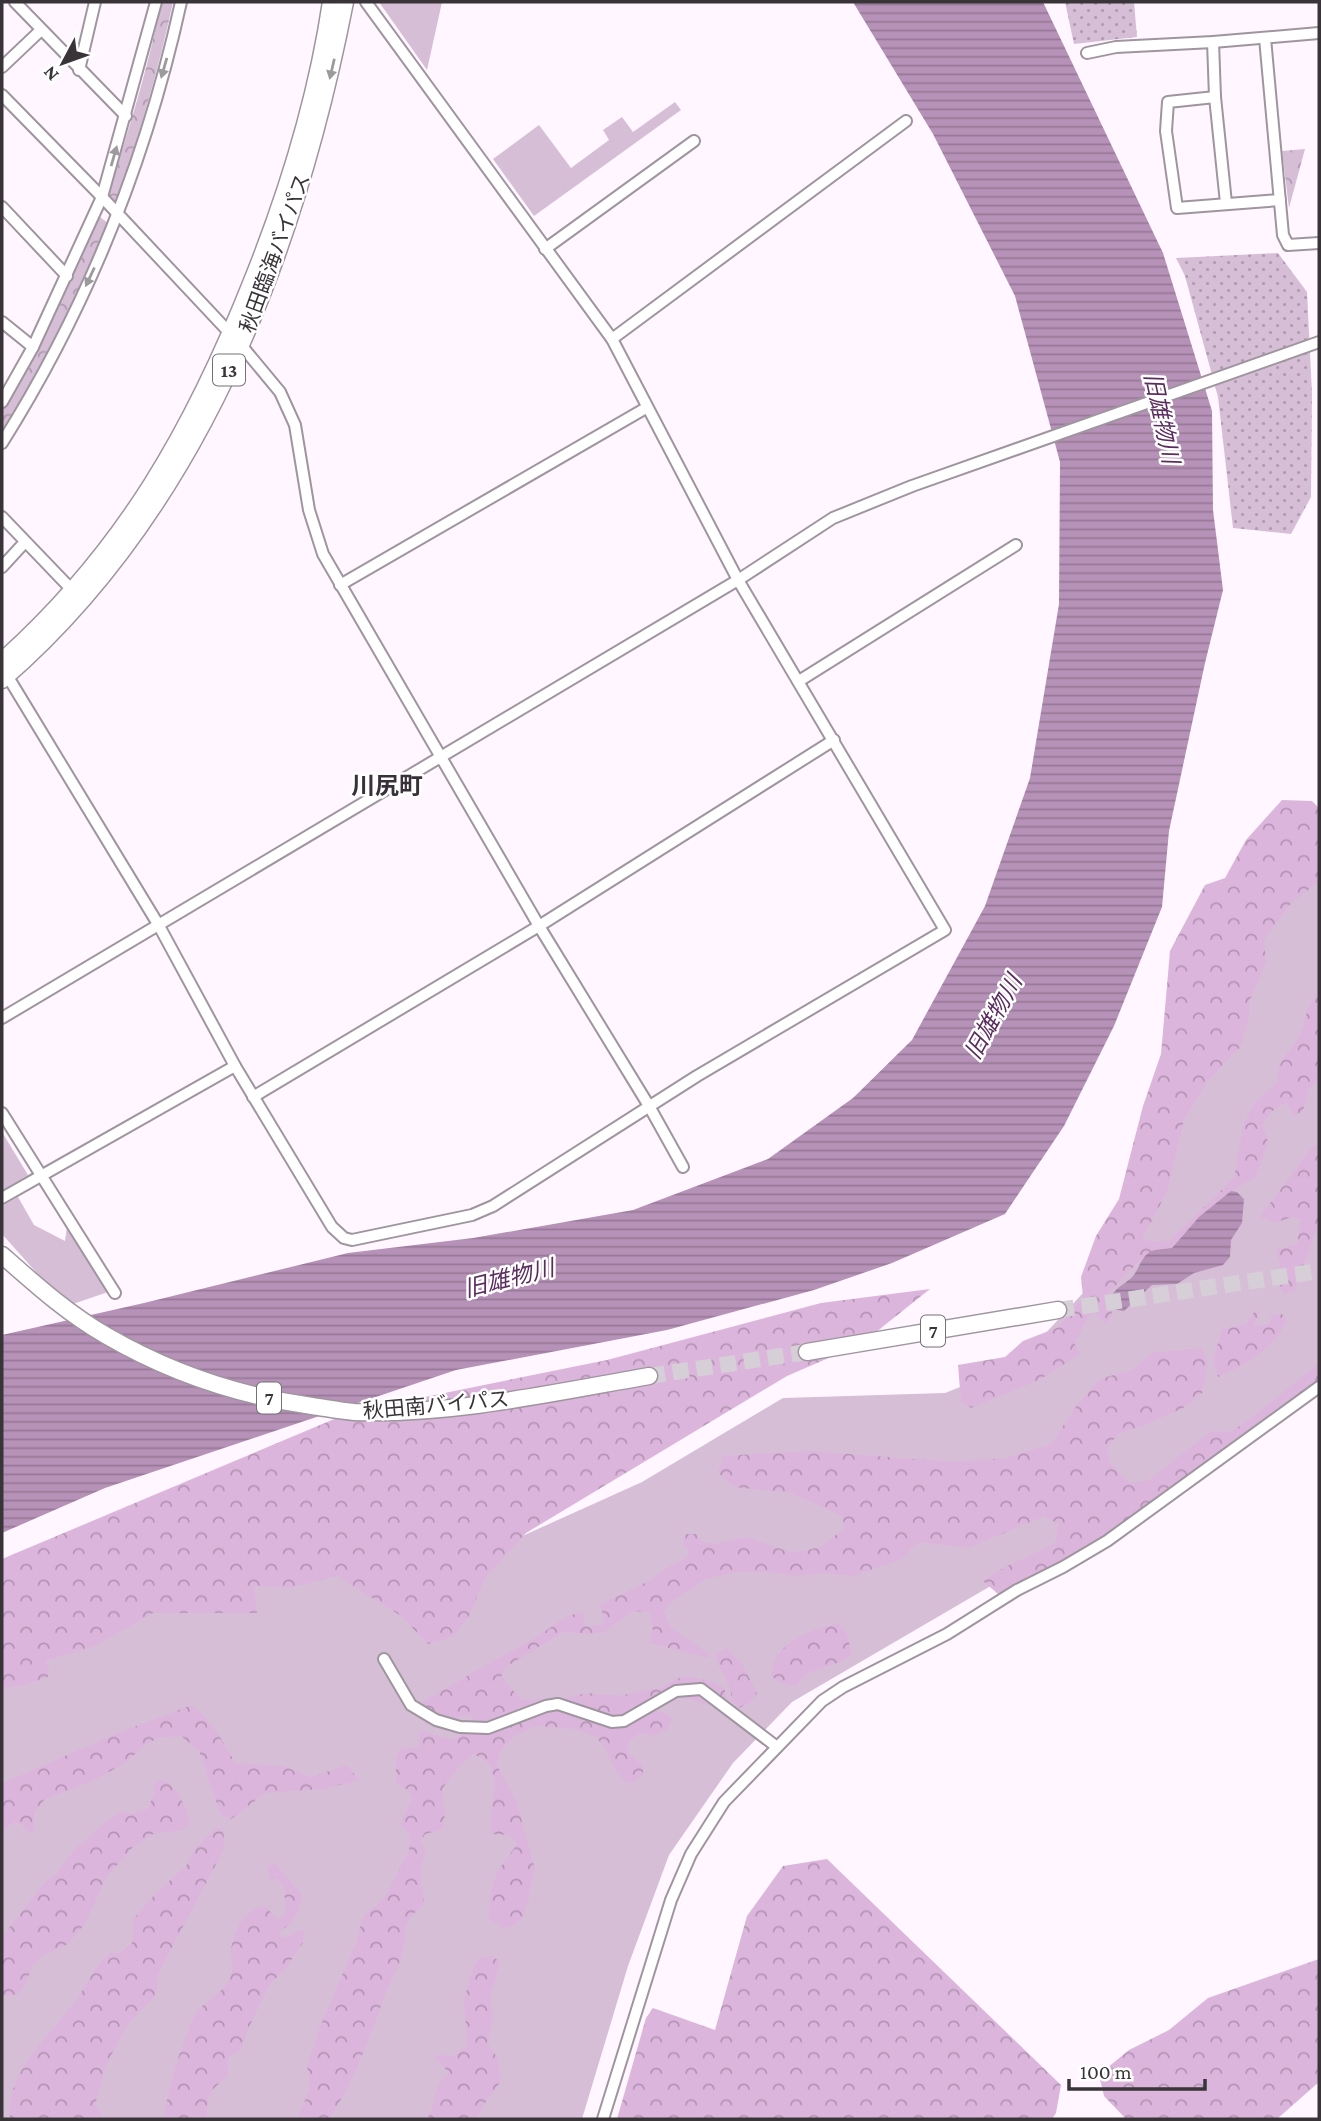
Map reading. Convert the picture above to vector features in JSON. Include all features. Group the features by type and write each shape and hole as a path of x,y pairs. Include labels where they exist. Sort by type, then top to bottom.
{"highway":[{"name":"秋田臨海バイパス","path":"3,671 113,541 162,469 236,340 300,142 331,2"},
{"name":"秋田臨海バイパス","path":"3,671 56,628 91,589 147,517 192,443 304,173 319,121 345,2"},
{"name":"秋田南バイパス","path":"2,1245 39,1288"},
{"name":"秋田南バイパス","path":"2,1255 55,1301 106,1336 167,1367 284,1402 351,1412 411,1411 504,1401 649,1376"},
{"name":"7","path":"807,1352 1058,1310"}],"street":[{"path":"15,2 126,116"},
{"path":"79,69 95,2"},
{"path":"2,402 33,347 102,197 156,2"},
{"path":"2,443 57,348 118,215 159,86 181,2"},
{"path":"3,671 158,924 253,1097 332,1227 344,1238 352,1240 483,1211 649,1106 945,930 738,580 612,339 366,2"},
{"path":"2,67 41,30"},
{"path":"1087,53 1116,47 1319,33"},
{"path":"1265,38 1283,235 1288,245 1319,243"},
{"path":"1213,42 1215,97 1226,203"},
{"path":"2,95 236,340 280,392 295,425 315,529 323,554 538,926 649,1106 683,1167"},
{"path":"1215,97 1168,102 1166,131 1177,208 1280,200"},
{"path":"612,339 906,121"},
{"path":"545,249 694,141"},
{"path":"2,207 67,276"},
{"path":"2,322 33,347"},
{"path":"2,1018 738,580 833,518 912,486 1319,342"},
{"path":"340,585 646,408"},
{"path":"2,517 73,591"},
{"path":"2,568 25,542"},
{"path":"799,681 1016,545"},
{"path":"253,1097 538,926 834,740"},
{"path":"2,1198 235,1066"},
{"path":"2,1113 115,1293"},
{"path":"603,2119 671,1900 691,1854 724,1802 777,1747 822,1701 843,1687 947,1634 1017,1590 1107,1541 1319,1387"},
{"path":"384,1659 411,1705 436,1720 460,1727 488,1728 558,1704 612,1722 624,1721 676,1691 701,1689 777,1747"}],"green space":[{"path":"161,2 173,2 148,101 118,199 114,204 108,200 109,191 145,73"},
{"path":"379,2 442,2 427,70"},
{"path":"1065,2 1134,2 1137,37 1074,44"},
{"path":"675,102 681,110 534,216 493,159 539,125 571,168 609,140 603,130 622,117 633,132"},
{"path":"1305,149 1289,208 1282,151"},
{"path":"100,217 108,223 79,296 2,439 2,406 95,219"},
{"path":"1278,253 1307,292 1312,393 1311,497 1291,534 1233,528 1218,397 1185,276 1176,258"},
{"path":"1282,800 1312,801 1319,808 1319,882 1292,902 1264,940 1266,962 1249,1002 1249,1019 1241,1046 1207,1082 1184,1120 1167,1192 1142,1239 1153,1242 1170,1240 1234,1178 1243,1125 1256,1101 1278,1082 1279,1067 1301,1033 1309,1007 1319,993 1319,1079 1309,1089 1303,1111 1294,1116 1286,1102 1271,1112 1263,1124 1268,1142 1256,1177 1215,1203 1172,1248 1141,1259 1106,1296 1112,1312 1108,1323 1094,1313 1089,1317 1074,1343 1079,1355 1039,1380 971,1408 961,1402 958,1365 1005,1357 1023,1341 1059,1327 1083,1297 1081,1277 1096,1236 1119,1199 1143,1106 1161,1054 1170,951 1205,885 1225,878 1246,840"},
{"path":"1319,861 1319,1372 1295,1392 1071,1539 792,1702 733,1763 669,1855 628,1966 582,2119 2,2119 2,1647 172,1583 447,1570 642,1482 783,1398 945,1393 1016,1365 1122,1251 1263,911"},
{"path":"2,1132 28,1175 2,1190"},
{"path":"1319,1143 1319,1222 1295,1291 1284,1294 1279,1288 1280,1263 1276,1250 1297,1244 1301,1219 1292,1217 1275,1223 1260,1217 1311,1148"},
{"path":"18,1197 34,1225 65,1241 67,1227 108,1292 73,1304 52,1290 2,1234 2,1206"},
{"path":"930,1289 861,1344 787,1376 526,1533 485,1578 468,1618 453,1636 428,1644 401,1616 337,1576 289,1588 254,1586 257,1613 153,1613 95,1646 45,1661 49,1667 48,1677 25,1685 2,1688 2,1559 351,1412 607,1360 821,1303"},
{"path":"1255,1311 1259,1313 1254,1324 1256,1326 1269,1324 1272,1314 1282,1314 1287,1320 1274,1340 1258,1355 1218,1377 1213,1360 1222,1329 1246,1324"},
{"path":"1202,1348 1208,1365 1202,1394 1183,1408 1141,1427 1119,1433 1107,1448 1110,1462 1129,1483 1149,1480 1211,1431 1230,1432 1245,1423 1319,1363 1319,1382 1124,1523 1041,1573 998,1594 983,1581 1056,1542 1058,1524 1045,1516 968,1548 920,1542 910,1549 906,1557 854,1576 737,1572 706,1579 670,1603 664,1612 671,1628 711,1655 707,1658 649,1643 653,1631 649,1612 632,1611 605,1632 563,1632 506,1667 501,1677 522,1700 563,1698 587,1693 619,1696 660,1688 683,1676 711,1681 724,1687 727,1699 709,1705 682,1697 653,1711 664,1712 672,1719 667,1730 653,1736 640,1733 629,1741 627,1752 643,1766 643,1775 635,1782 627,1783 615,1770 606,1749 596,1737 575,1729 537,1726 515,1736 501,1750 497,1765 517,1803 535,1869 524,1916 513,1926 504,1928 489,1919 490,1893 497,1872 518,1843 508,1835 492,1834 490,1823 495,1782 489,1763 474,1754 461,1765 442,1789 445,1813 443,1829 425,1834 420,1843 426,1849 420,1870 424,1904 407,1924 400,1960 354,2074 329,2119 297,2119 310,2088 307,2066 319,2029 355,1945 363,1917 385,1897 409,1850 410,1835 400,1824 412,1799 408,1790 396,1783 396,1758 400,1749 419,1747 420,1730 453,1740 474,1724 471,1716 464,1716 441,1724 426,1724 418,1713 423,1701 538,1636 566,1617 583,1611 585,1626 601,1625 605,1619 599,1605 651,1580 664,1569 688,1557 688,1550 683,1544 685,1534 697,1534 701,1541 713,1544 747,1537 793,1553 820,1547 845,1528 842,1516 791,1493 734,1487 718,1473 723,1456 809,1451 955,1462 1005,1458 1051,1444 1077,1405 1100,1379 1134,1369 1151,1353"},
{"path":"839,1623 846,1632 852,1653 843,1661 808,1673 795,1686 783,1684 771,1676 773,1664 786,1646 806,1633"},
{"path":"726,1648 741,1662 757,1693 751,1702 739,1708 732,1703 730,1688 715,1655"},
{"path":"192,1705 216,1732 235,1763 283,1766 311,1777 347,1765 359,1780 324,1789 265,1793 230,1820 220,1813 199,1751 181,1736 159,1738 148,1743 125,1763 96,1779 44,1800 34,1813 34,1831 29,1834 21,1824 14,1822 2,1831 2,1783 123,1731"},
{"path":"162,1779 173,1787 181,1798 191,1824 183,1830 153,1834 132,1848 106,1878 85,1924 68,1944 41,1957 33,1966 22,1990 16,1995 2,1996 2,1937 74,1850 121,1811 132,1814 147,1809 155,1793 153,1784"},
{"path":"216,1828 223,1830 225,1847 158,1974 156,1995 128,2024 106,2065 95,2105 102,2115 100,2119 10,2119 10,2101 15,2084 33,2053 79,1996 99,1964 110,1953 120,1953 132,1943 134,1918 158,1891 186,1866 195,1849"},
{"path":"827,1859 1061,2085 1056,2113 1052,2119 617,2119 646,2018 653,2008 715,2030 747,1916 783,1866"},
{"path":"274,1862 302,1895 296,1916 280,1931 280,1936 287,1938 298,1930 305,1931 303,1943 285,1969 270,1984 241,2050 228,2058 228,2076 210,2094 207,2119 164,2119 171,2082 195,2015 225,1986 231,1976 232,1946 240,1923 251,1912 265,1906 277,1919 286,1913 284,1888 278,1879 271,1879 267,1869"},
{"path":"492,1956 500,1962 490,1997 493,2017 488,2043 498,2059 501,2081 477,2119 427,2119 436,2091 448,2073 435,2058 439,2054 453,2057 467,2045 464,2000 474,1965 480,1958"},
{"path":"1319,1959 1319,2082 1277,2119 1126,2119 1104,2096 1100,2079 1107,2068 1129,2050 1169,2030 1208,1998"}],"water":[{"name":"旧雄物川","path":"853,2 1043,2 1163,253 1212,411 1213,510 1223,590 1169,831 1162,907 1114,1026 1064,1126 1005,1214 892,1263 814,1290 667,1330 456,1370 105,1488 2,1533 2,1335 348,1253 473,1238 633,1210 768,1159 853,1098 912,1040 985,906 1030,778 1059,604 1060,462 1015,296 933,134"},
{"path":"1231,1191 1237,1192 1244,1199 1242,1223 1231,1240 1230,1257 1223,1265 1194,1273 1177,1284 1152,1285 1124,1311 1117,1310 1113,1304 1113,1294 1133,1276 1147,1254 1172,1248 1199,1217"}],"tunnel":[{"path":"1058,1310 1319,1271"},
{"path":"649,1376 807,1352"}],"district":[{"name":"川尻町","path":"387,785"}]}
